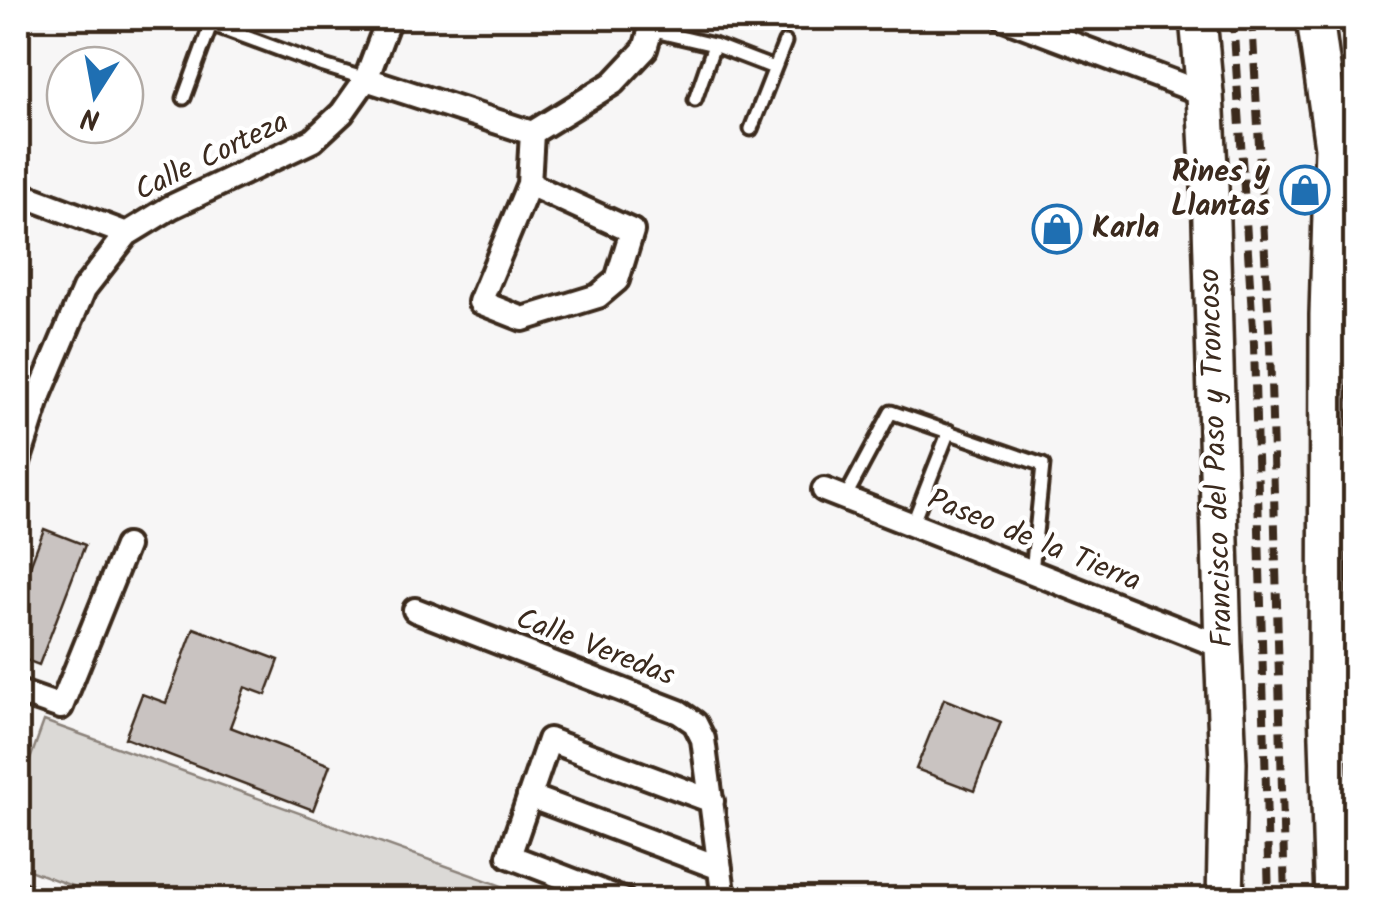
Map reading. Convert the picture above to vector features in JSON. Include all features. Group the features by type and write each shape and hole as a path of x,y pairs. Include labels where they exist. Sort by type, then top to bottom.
{"main road":[{"name":"Francisco del Paso y Troncoso","path":"1198,18 1210,187 1228,763 1225,900"},
{"path":"1315,18 1344,140 1341,711 1333,900"}],"street":[{"name":"Calle Corteza","path":"18,462 40,394 84,288 128,234 171,207 313,140 342,113 366,79 389,18"},
{"path":"1004,18 1205,94"},
{"path":"366,79 532,132 613,83 645,49 652,24"},
{"path":"528,184 632,231 617,280 598,296 524,319 480,302 528,184 532,132"},
{"path":"18,193 128,234"},
{"name":"Paseo de la Tierra","path":"835,494 1222,647"},
{"path":"18,692 60,707 126,546"},
{"name":"Calle Veredas","path":"415,610 678,712 696,723 703,740 724,900"},
{"path":"623,900 509,856 549,740 712,801"},
{"path":"529,796 720,868"},
{"path":"1333,900 1356,888"},
{"path":"18,894 33,900"}],"lane":[{"path":"184,98 211,24 366,79"},
{"path":"652,24 774,68"},
{"path":"751,129 785,42"},
{"path":"695,100 714,46"},
{"path":"835,494 891,412 1043,466 1032,572"},
{"path":"912,525 949,432"}],"shaded area":[{"path":"44,721 538,899 107,899 18,866 18,793"}],"building":[{"path":"44,529 85,545 39,665 18,657 18,598"},
{"path":"194,628 279,660 266,695 245,687 230,727 330,765 313,810 125,738 142,694 166,703"},
{"path":"944,699 1001,722 974,791 916,769"}],"railway":[{"path":"1233,18 1254,345 1269,900"},
{"path":"1252,18 1270,345 1285,900"}],"place":[{"name":"Rines y Llantas","path":"1305,190"},
{"name":"Karla","path":"1057,229"}]}
